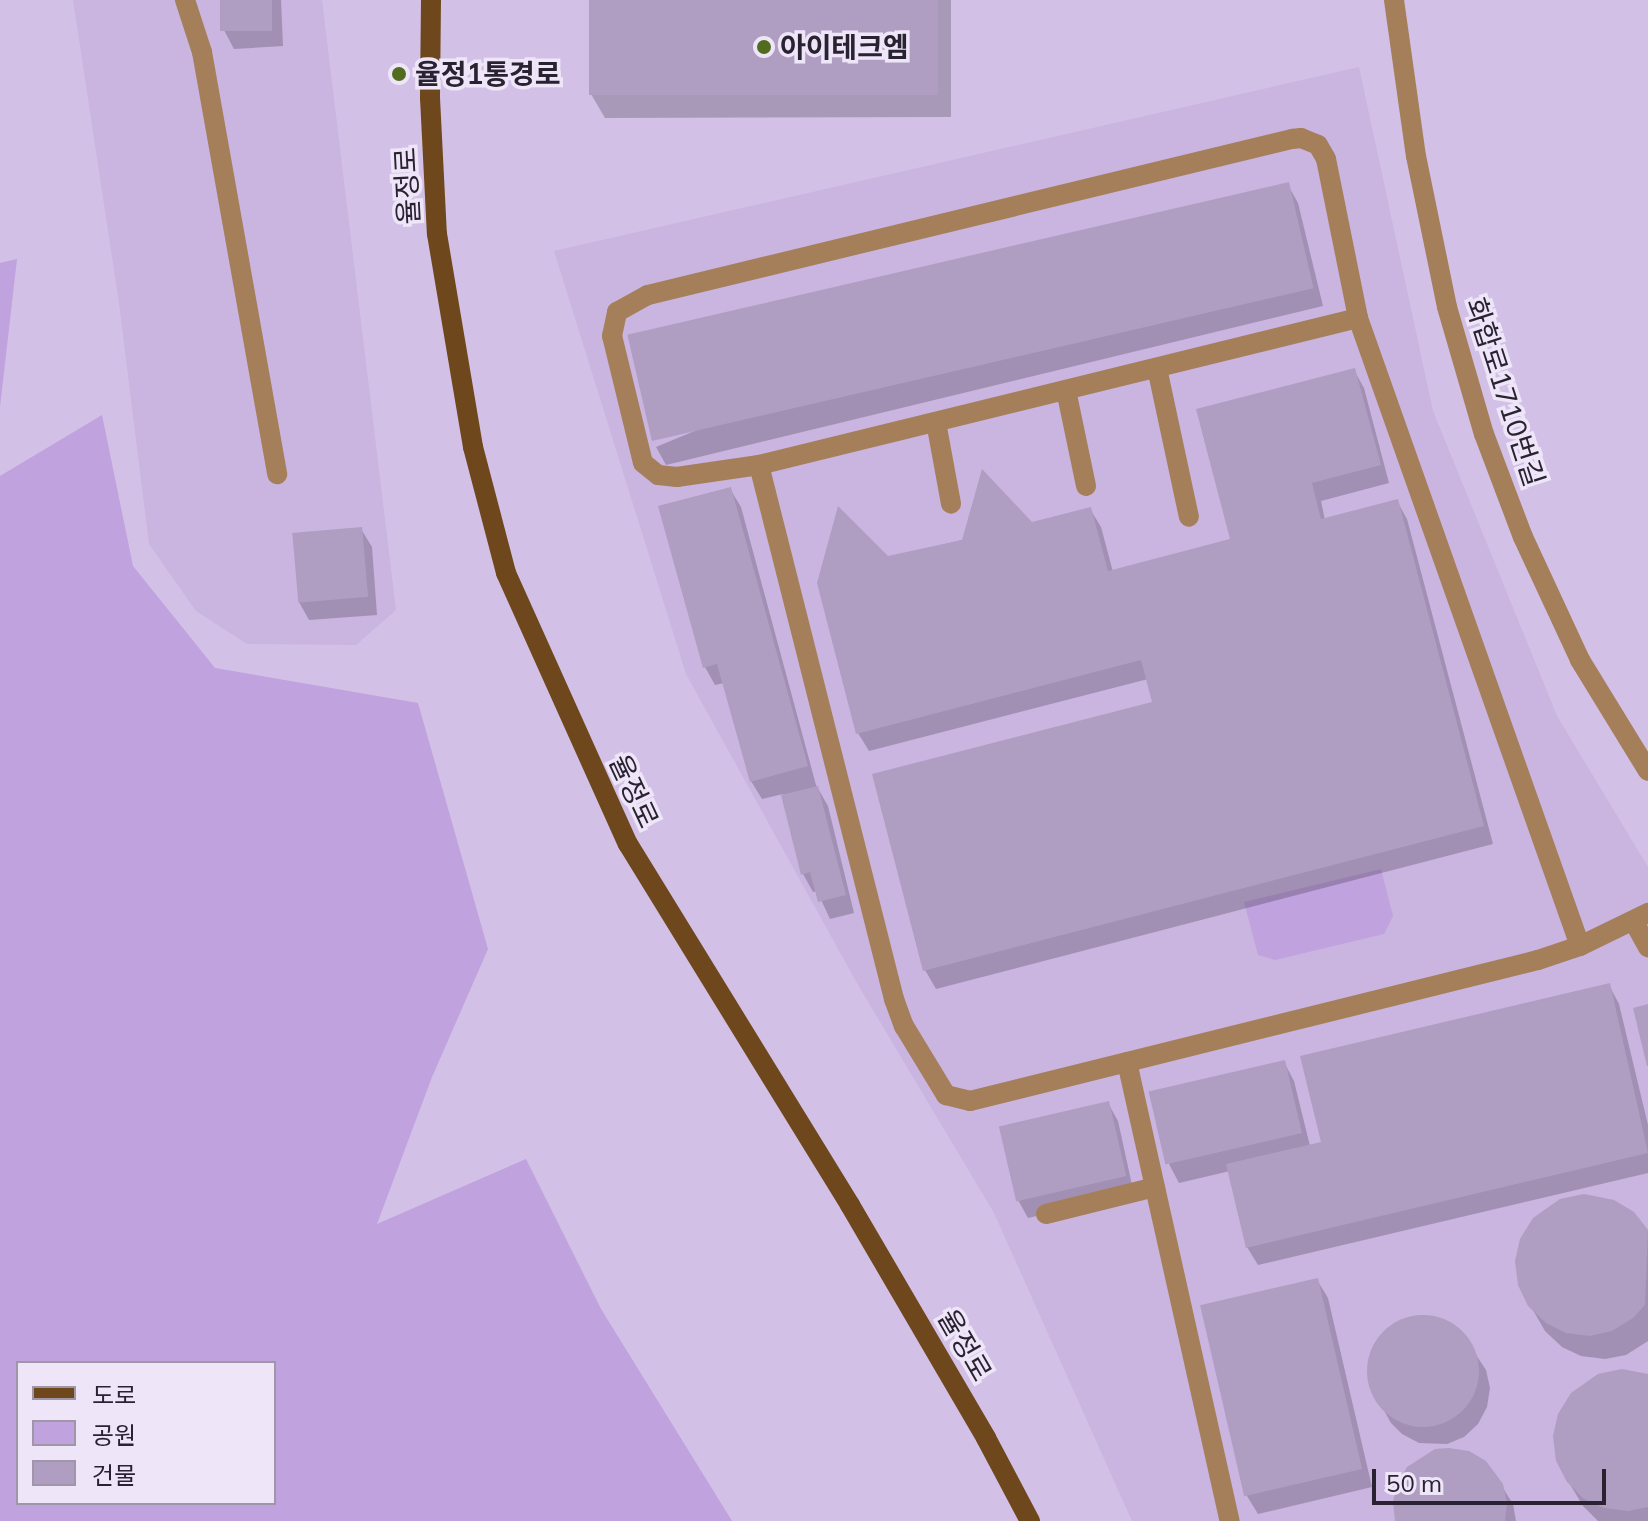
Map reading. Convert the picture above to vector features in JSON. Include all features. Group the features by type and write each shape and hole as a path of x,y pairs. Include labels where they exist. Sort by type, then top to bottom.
{"main road":[{"name":"율정로","path":"431,0 430,98 437,234 473,447 506,573 621,830 656,895 850,1205 986,1438 1030,1521"}],"street":[{"path":"185,0 202,52 277,474"},
{"name":"화합로1710번길","path":"1394,0 1416,156 1447,307 1484,434 1523,537 1580,660 1648,771"},
{"path":"1358,318 759,465 677,477 649,471 639,453 613,350 613,322 617,312 648,295 1301,138 1318,145 1326,159 1358,318 1580,946"},
{"path":"1157,368 1189,517"},
{"path":"1066,390 1086,486"},
{"path":"936,422 951,504"},
{"path":"759,465 894,999 904,1026 940,1087 956,1099 970,1101 1538,960 1580,946 1641,918 1648,947"},
{"path":"1127,1062 1230,1521"},
{"path":"1046,1214 1155,1187"}],"shaded area":[{"path":"73,0 322,0 396,610 356,645 247,644 196,611 149,544 119,303"},
{"path":"1359,67 1433,411 1557,716 1648,867 1648,1521 1132,1521 994,1213 858,985 686,674 554,251"}],"green space":[{"path":"17,259 0,407 0,263"},
{"path":"102,415 133,566 215,668 418,703 488,949 432,1077 377,1224 526,1159 601,1309 732,1521 0,1521 0,476"},
{"path":"1381,869 1393,916 1384,934 1275,960 1258,955 1244,902"}],"building":[{"path":"220,0 272,0 272,31 220,31"},
{"name":"아이테크엠","path":"589,0 938,0 938,95 589,95"},
{"path":"1289,182 1314,288 652,441 627,335"},
{"path":"1355,368 1381,465 1312,483 1321,519 1398,499 1484,826 923,971 872,774 1152,702 1141,660 856,734 817,583 838,506 888,556 962,540 982,469 1032,522 1091,507 1108,571 1230,539 1196,409"},
{"path":"731,487 808,766 750,782 717,664 703,668 658,506"},
{"path":"362,527 368,597 298,603 292,533"},
{"path":"818,786 846,895 818,902 810,872 801,875 781,795"},
{"path":"1610,983 1648,1153 1246,1248 1226,1164 1321,1142 1300,1056"},
{"path":"1648,1004 1648,1066 1647,1066 1633,1008"},
{"path":"1285,1060 1302,1133 1165,1165 1149,1091"},
{"path":"1109,1101 1126,1176 1016,1201 999,1126"},
{"path":"1584,1194 1614,1200 1634,1212 1648,1230 1645,1305 1633,1318 1612,1331 1590,1336 1566,1333 1546,1323 1528,1306 1518,1285 1515,1261 1520,1239 1533,1218 1560,1199"},
{"path":"1318,1278 1362,1469 1244,1496 1200,1305"},
{"path":"1423,1315 1445,1319 1463,1331 1475,1349 1479,1371 1475,1393 1463,1411 1445,1423 1423,1427 1401,1423 1383,1411 1371,1393 1367,1371 1371,1349 1383,1331 1401,1319"},
{"path":"1622,1369 1648,1374 1648,1507 1628,1511 1604,1508 1584,1499 1567,1482 1556,1461 1553,1436 1558,1414 1571,1393 1598,1374"},
{"path":"1435,1449 1469,1451 1486,1461 1503,1484 1507,1503 1505,1521 1395,1521 1393,1502 1397,1484 1407,1467"}],"place":[{"name":"아이테크엠","path":"764,47"},
{"name":"율정1통경로","path":"399,74"}]}
